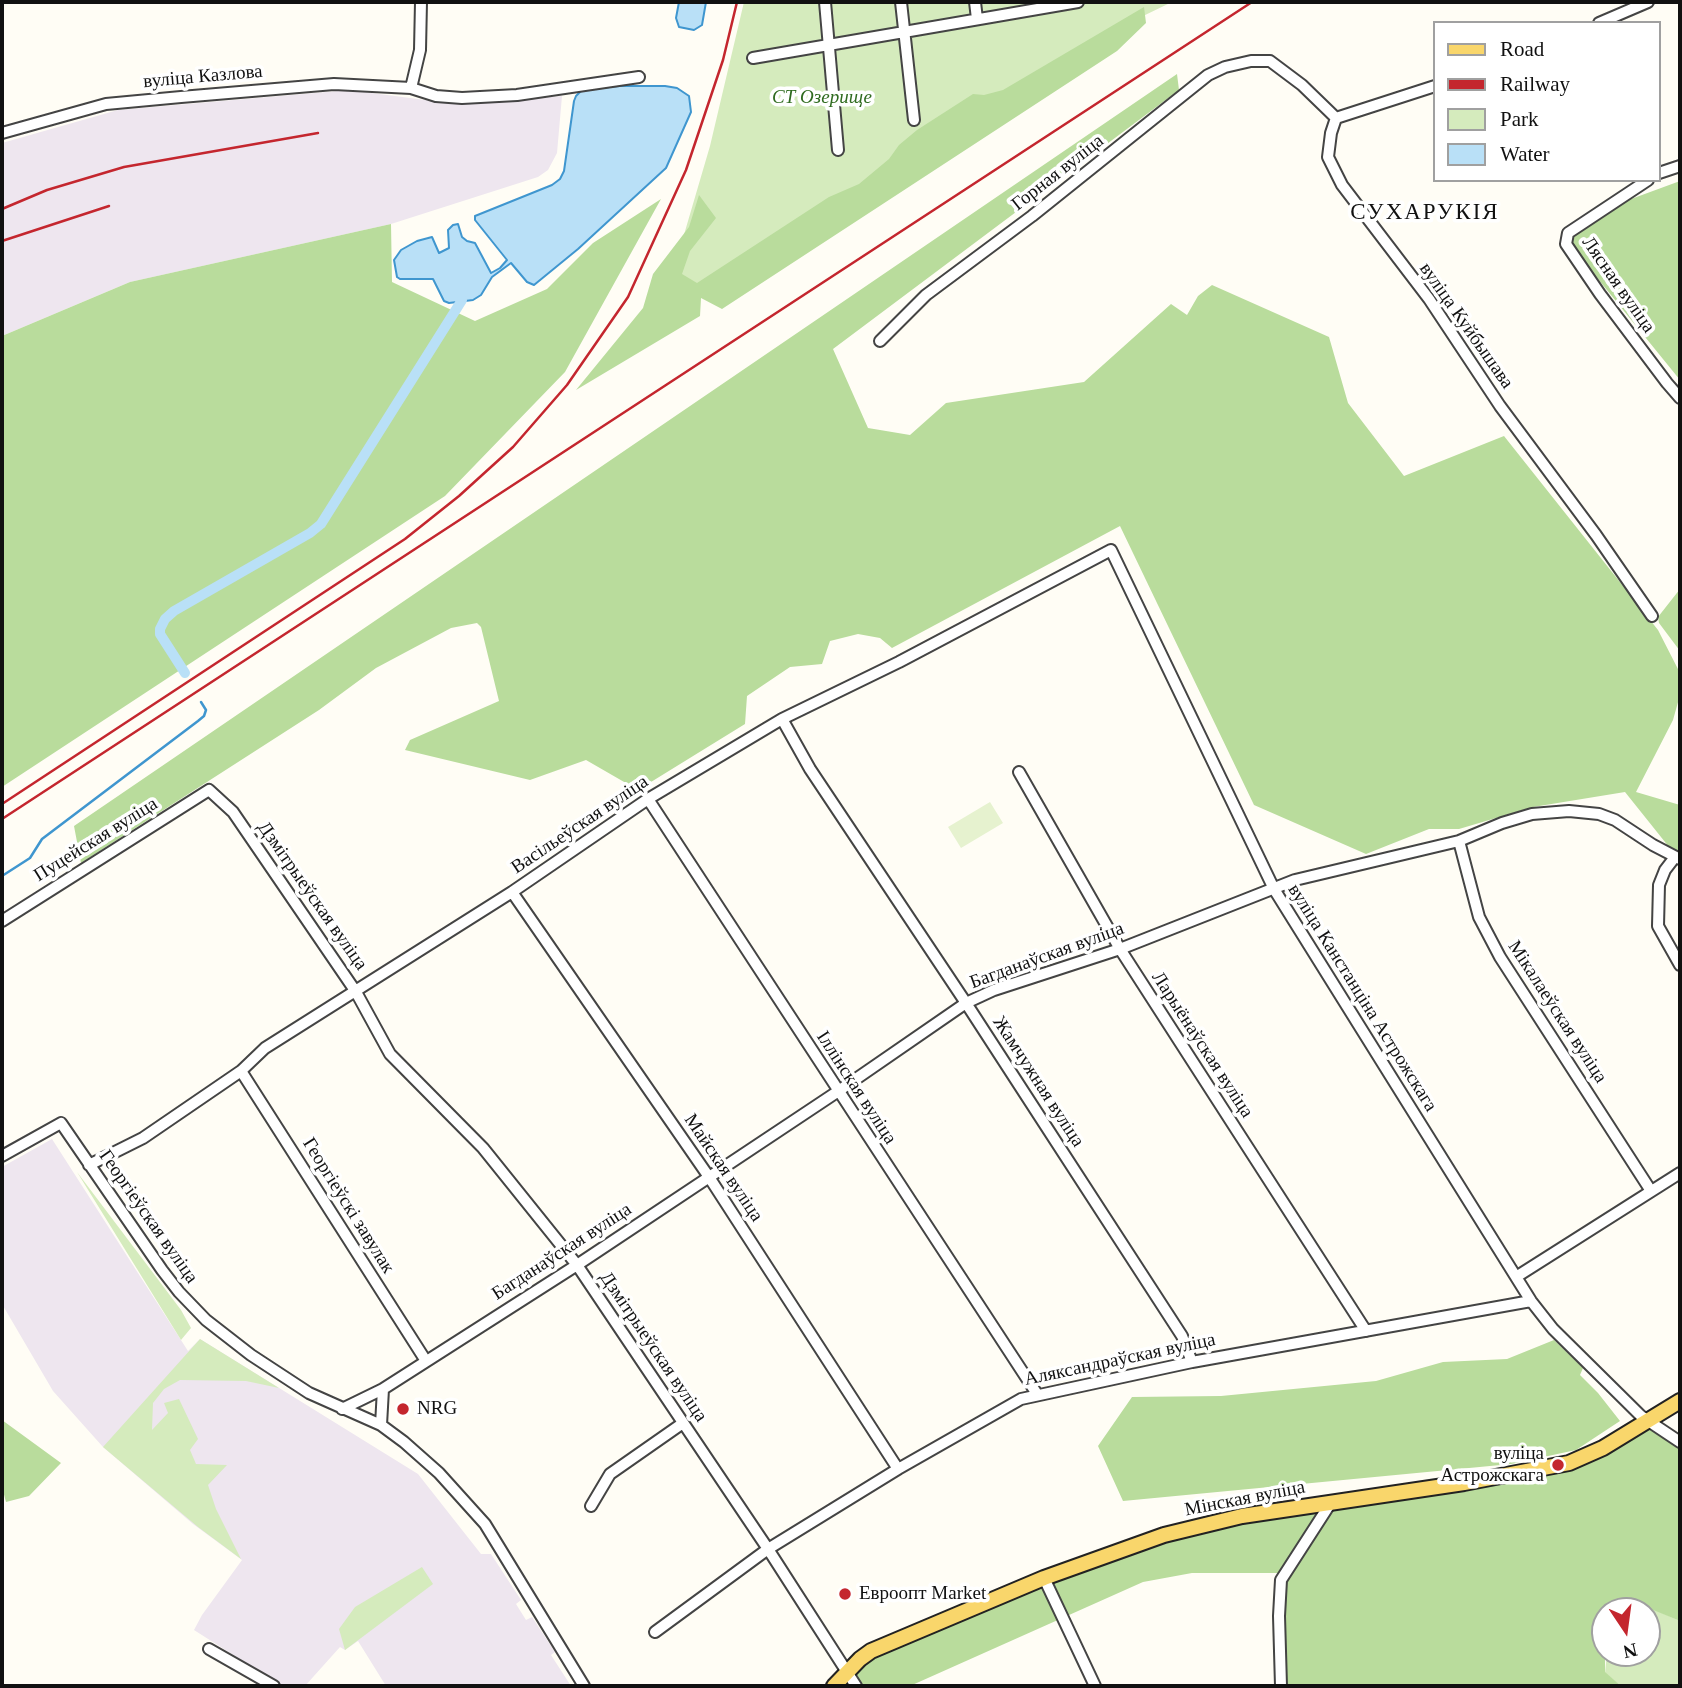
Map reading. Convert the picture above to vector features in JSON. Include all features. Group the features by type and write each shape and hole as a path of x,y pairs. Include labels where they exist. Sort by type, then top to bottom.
{"main road":[{"name":"Мінская вуліца","path":"834,1686 846,1672 872,1651 1045,1578 1164,1535 1242,1516 1464,1483 1569,1463 1603,1448 1680,1401"}],"street":[{"path":"411,88 419,50 421,2"},
{"path":"825,2 838,150"},
{"path":"901,2 914,120"},
{"path":"975,2 977,19"},
{"path":"753,58 1051,4 1078,2"},
{"path":"1604,21 1648,2"},
{"name":"Горная вуліца","path":"880,341 926,295 1032,216 1208,75 1237,62 1270,61 1302,85 1336,118"},
{"name":"вуліца Казлова","path":"2,133 118,102 319,85 411,88 436,96 470,98 517,95 639,77"},
{"path":"1336,118 1434,86"},
{"name":"вуліца Куйбышава","path":"1336,118 1328,157 1342,185 1429,299 1500,406 1596,535 1652,616"},
{"path":"1661,172 1680,166"},
{"name":"Лясная вуліца","path":"1645,182 1568,233 1566,244 1680,398"},
{"name":"Васільеўская вуліца","path":"89,1165 143,1138 241,1071 265,1048 512,892 648,799 782,719 900,662 1111,550"},
{"name":"вуліца Канстанціна Астрожскага","path":"1111,550 1274,889 1531,1301 1561,1337 1648,1422 1680,1442"},
{"name":"Жамчужная вуліца","path":"782,719 810,769 1182,1336 1192,1362"},
{"name":"Ларыёнаўская вуліца","path":"1019,772 1120,949 1366,1331"},
{"name":"Пуцейская вуліца","path":"2,921 209,790"},
{"name":"Дзмітрыеўская вуліца","path":"209,790 233,812 356,992 390,1054 483,1148 577,1265 768,1549 856,1686"},
{"name":"Іллінская вуліца","path":"648,799 1037,1394"},
{"name":"Багданаўская вуліца","path":"342,1409 383,1389 577,1265 838,1092 966,1003 1021,980 1120,949 1294,880 1460,841 1502,823 1532,814 1584,812 1615,820 1678,858"},
{"name":"Мікалаеўская вуліца","path":"1460,841 1479,917 1500,957 1651,1191"},
{"path":"1678,858 1665,870 1660,885 1658,926 1680,965"},
{"name":"Майская вуліца","path":"512,892 709,1177 898,1469"},
{"name":"Георгіеўскі завулак","path":"241,1071 426,1361"},
{"name":"Георгіеўская вуліца","path":"2,1156 61,1124 162,1270 191,1306 251,1355 309,1393 381,1425 425,1459 485,1524 584,1686"},
{"path":"1516,1277 1680,1173"},
{"name":"Аляксандраўская вуліца","path":"655,1632 768,1549 1002,1409 1037,1394 1192,1362 1531,1301"},
{"path":"381,1425 383,1389"},
{"path":"591,1506 610,1474 683,1423"},
{"path":"1281,1686 1281,1580 1330,1504"},
{"path":"1045,1578 1095,1686"},
{"path":"209,1650 274,1686"}],"shaded area":[{"path":"349,90 456,104 562,96 557,153 548,170 538,177 391,224 130,282 2,336 2,143 118,110"},
{"path":"52,1139 188,1351 200,1339 418,1474 481,1554 491,1554 521,1600 516,1604 526,1620 532,1617 555,1652 551,1655 571,1686 386,1686 358,1641 345,1650 340,1647 305,1686 282,1686 194,1630 242,1560 193,1524 103,1447 53,1391 2,1304 2,1167"}],"green space":[{"name":"СТ Озерище","path":"744,2 1172,2 1108,33 692,291 671,279 710,146"},
{"path":"1144,7 1146,23 1117,51 722,309 701,298 700,316 576,390 643,308 653,274 689,227 699,195 716,218 690,251 682,274 697,283 829,197 859,184 889,159 899,145 917,130 973,94 984,95 1003,90"},
{"path":"1177,74 1179,90 833,349 868,428 910,435 946,403 1084,382 1171,304 1187,315 1198,296 1212,285 1329,337 1348,403 1404,476 1504,436 1658,630 1680,673 1680,695 1673,720 1636,792 1680,805 1680,853 1673,852 1625,792 1533,807 1459,829 1429,829 1366,854 1254,805 1120,526 892,648 880,638 858,634 830,641 822,664 790,667 747,696 745,724 638,790 586,760 530,780 405,750 410,740 499,701 481,627 477,623 451,628 376,668 319,710 81,863 74,826"},
{"path":"1680,181 1680,380 1572,247 1573,234 1623,202"},
{"path":"661,199 565,372 445,496 2,787 2,336 130,282 391,224 392,282 475,321 547,289 593,243"},
{"path":"1680,589 1680,651 1659,623 1658,617"},
{"path":"990,802 1003,823 961,848 948,827"},
{"path":"77,1172 181,1310 191,1328 181,1340"},
{"path":"200,1339 279,1388 246,1381 180,1380 164,1389 153,1403 152,1430 168,1413 164,1403 179,1399 198,1439 190,1450 196,1464 227,1465 208,1485 216,1509 241,1559 198,1527 103,1447"},
{"path":"1554,1340 1583,1368 1580,1375 1620,1421 1576,1450 1511,1464 1123,1501 1098,1446 1132,1397 1221,1396 1376,1381 1443,1362 1507,1359"},
{"path":"2,1420 61,1463 29,1496 6,1502 2,1487"},
{"path":"1648,1422 1680,1442 1680,1621 1661,1613 1661,1597 1591,1597 1591,1667 1605,1667 1605,1672 1621,1686 1281,1686 1283,1573 1192,1573 1143,1582 910,1686 856,1686 846,1672 860,1659 1164,1535 1549,1467"},
{"path":"422,1567 433,1584 345,1650 339,1629 355,1607"},
{"path":"1661,1613 1680,1621 1680,1686 1621,1686 1605,1673 1606,1667 1661,1667"}],"water":[{"path":"679,2 706,2 702,25 694,30 679,27 676,18"},
{"path":"619,86 677,88 689,96 691,112 666,168 578,249 534,285 527,282 511,263 492,277 481,295 473,300 449,303 444,301 433,279 397,277 394,260 401,250 417,241 432,237 439,253 449,248 448,230 458,224 462,237 475,243 491,273 500,268 507,260 475,220 475,216 552,185 560,179 564,171 576,96 582,90"}],"waterway":[{"path":"185,673 160,634 165,619 174,611 310,533 321,524 462,300"},
{"path":"2,876 30,858 42,839 204,716 206,710 201,702"}],"railway":[{"path":"2,804 405,539 459,496 513,447 567,385 628,297 686,170 723,60 737,2"},
{"path":"2,819 1252,2"},
{"path":"2,209 47,190 124,167 318,133"},
{"path":"2,241 109,206"}],"place":[{"name":"NRG","path":"403,1409"},
{"name":"вуліца Астрожскага","path":"1558,1465"},
{"name":"Евроопт Market","path":"845,1594"}],"district":[{"name":"СУХАРУКІЯ","path":"1425,213"}]}
